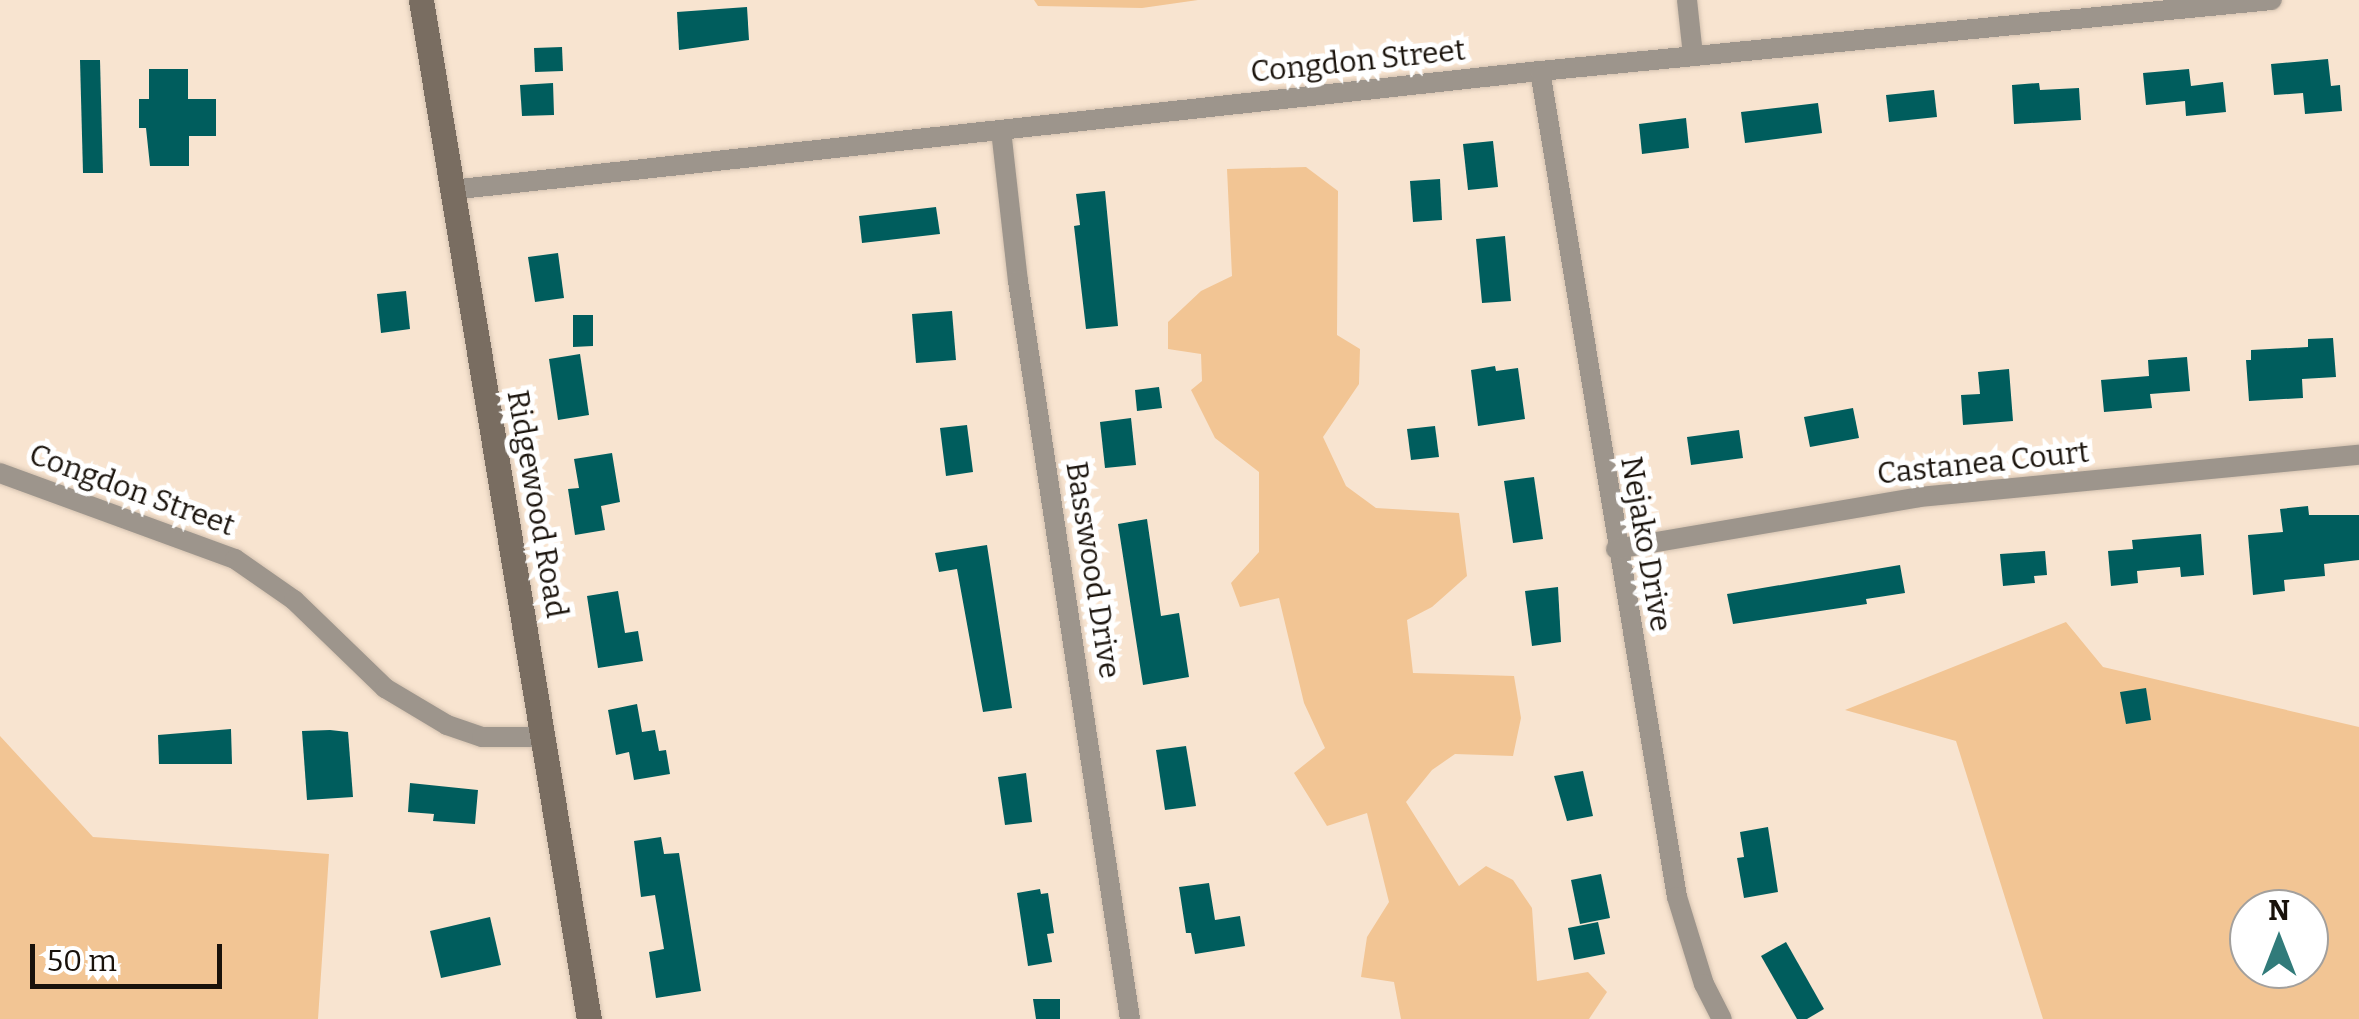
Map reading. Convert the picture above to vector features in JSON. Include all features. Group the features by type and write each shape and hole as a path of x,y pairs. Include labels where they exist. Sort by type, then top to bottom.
{"main road":[{"name":"Ridgewood Road","path":"422,0 589,1019"}],"street":[{"path":"1687,0 1693,55"},
{"name":"Congdon Street","path":"451,190 1693,55 2272,0"},
{"name":"Nejako Drive","path":"1540,71 1676,898 1704,984 1722,1019"},
{"name":"Basswood Drive","path":"1001,130 1018,282 1130,1019"},
{"name":"Castanea Court","path":"1616,549 1919,497 2359,454"},
{"name":"Congdon Street","path":"0,474 235,558 294,600 385,688 447,725 482,736 543,736"}],"shaded area":[{"path":"1034,0 1198,0 1142,8 1038,6"},
{"path":"1306,167 1338,191 1337,335 1360,349 1359,384 1323,437 1346,486 1376,508 1459,513 1467,576 1432,607 1407,620 1413,673 1514,676 1521,718 1513,756 1455,754 1432,770 1406,802 1459,886 1486,866 1513,880 1532,908 1537,981 1588,972 1607,992 1589,1019 1401,1019 1394,982 1361,977 1367,937 1389,902 1367,813 1327,826 1294,773 1325,748 1304,703 1279,598 1240,607 1231,583 1259,552 1259,472 1215,438 1191,390 1202,381 1201,354 1168,349 1168,322 1201,291 1232,276 1227,169"},
{"path":"2066,622 2103,667 2359,727 2359,1019 2043,1019 1956,741 1845,710"},
{"path":"0,736 93,837 329,854 318,1019 0,1019"}],"building":[{"path":"747,7 749,40 679,50 677,12"},
{"path":"562,47 563,71 535,72 534,48"},
{"path":"2328,59 2331,86 2340,85 2342,111 2305,114 2303,93 2274,95 2271,64"},
{"path":"80,60 100,60 103,173 83,173"},
{"path":"149,69 188,69 188,99 216,99 216,136 189,136 189,166 150,166 146,128 139,128 139,99 149,99"},
{"path":"2189,69 2191,86 2223,82 2226,112 2186,116 2185,101 2146,105 2143,73"},
{"path":"553,83 554,115 522,116 520,85"},
{"path":"2039,83 2040,90 2079,88 2081,120 2014,124 2012,85"},
{"path":"1934,90 1937,117 1889,122 1886,95"},
{"path":"1818,103 1822,133 1745,143 1741,112"},
{"path":"1686,118 1689,148 1642,154 1639,124"},
{"path":"1493,141 1498,187 1468,190 1463,144"},
{"path":"1440,179 1442,220 1413,222 1410,181"},
{"path":"1105,191 1118,326 1086,329 1074,226 1080,225 1076,194"},
{"path":"936,207 940,234 862,243 859,216"},
{"path":"1505,236 1511,301 1482,303 1476,239"},
{"path":"558,253 564,298 535,302 528,257"},
{"path":"406,291 410,329 381,333 377,294"},
{"path":"952,311 956,360 916,363 912,314"},
{"path":"573,315 593,315 593,346 573,347"},
{"path":"2333,338 2336,377 2302,379 2303,398 2249,401 2246,360 2251,360 2251,350 2308,347 2308,339"},
{"path":"580,354 589,415 558,420 549,359"},
{"path":"2187,357 2190,391 2150,394 2152,408 2104,412 2101,380 2149,376 2148,360"},
{"path":"1495,366 1496,371 1518,368 1525,419 1478,426 1471,370"},
{"path":"2009,369 2013,421 1963,425 1961,395 1980,394 1978,372"},
{"path":"1159,387 1162,408 1137,411 1135,390"},
{"path":"1853,408 1859,438 1810,447 1804,417"},
{"path":"1131,418 1136,465 1105,468 1100,422"},
{"path":"967,425 973,472 946,476 940,428"},
{"path":"1435,426 1439,457 1411,460 1407,429"},
{"path":"1739,430 1743,458 1691,465 1687,437"},
{"path":"612,453 620,502 601,506 605,530 575,535 568,489 579,488 574,459"},
{"path":"1534,477 1543,539 1513,543 1504,481"},
{"path":"2308,506 2309,515 2359,515 2359,560 2324,564 2325,576 2284,580 2285,591 2253,595 2248,535 2283,532 2280,509"},
{"path":"1147,519 1161,616 1179,613 1189,677 1143,685 1118,524"},
{"path":"2201,534 2204,575 2181,577 2180,567 2137,571 2138,583 2111,586 2108,551 2133,549 2132,540"},
{"path":"987,545 1012,708 983,712 957,569 939,572 935,553"},
{"path":"2045,551 2047,575 2034,576 2035,583 2003,586 2000,554"},
{"path":"1900,565 1905,593 1866,599 1867,604 1733,624 1727,594"},
{"path":"1558,587 1561,642 1532,646 1525,591"},
{"path":"618,591 625,633 638,631 643,661 598,668 587,596"},
{"path":"2146,688 2151,720 2126,724 2120,692"},
{"path":"637,704 642,732 655,730 659,751 666,750 670,774 634,780 629,752 616,755 608,710"},
{"path":"231,729 232,764 159,764 158,735"},
{"path":"302,731 348,732 353,797 307,800"},
{"path":"1186,746 1196,806 1165,810 1156,750"},
{"path":"1583,771 1593,816 1567,821 1554,776"},
{"path":"1026,773 1032,822 1005,825 998,777"},
{"path":"410,783 478,790 475,824 433,821 434,814 408,812"},
{"path":"1768,827 1778,892 1744,898 1737,858 1744,857 1740,832"},
{"path":"661,837 664,854 679,853 701,991 656,998 649,952 664,949 655,895 641,897 634,841"},
{"path":"1601,874 1610,918 1580,924 1571,880"},
{"path":"1209,883 1215,920 1240,916 1245,946 1195,954 1191,933 1186,933 1179,887"},
{"path":"1040,889 1041,894 1048,893 1054,933 1047,934 1052,962 1028,966 1017,893"},
{"path":"490,917 501,965 441,978 430,931"},
{"path":"1598,922 1605,954 1574,960 1568,928"},
{"path":"1786,942 1824,1009 1807,1019 1797,1019 1761,956"},
{"path":"1033,999 1060,999 1060,1019 1036,1019"}]}
